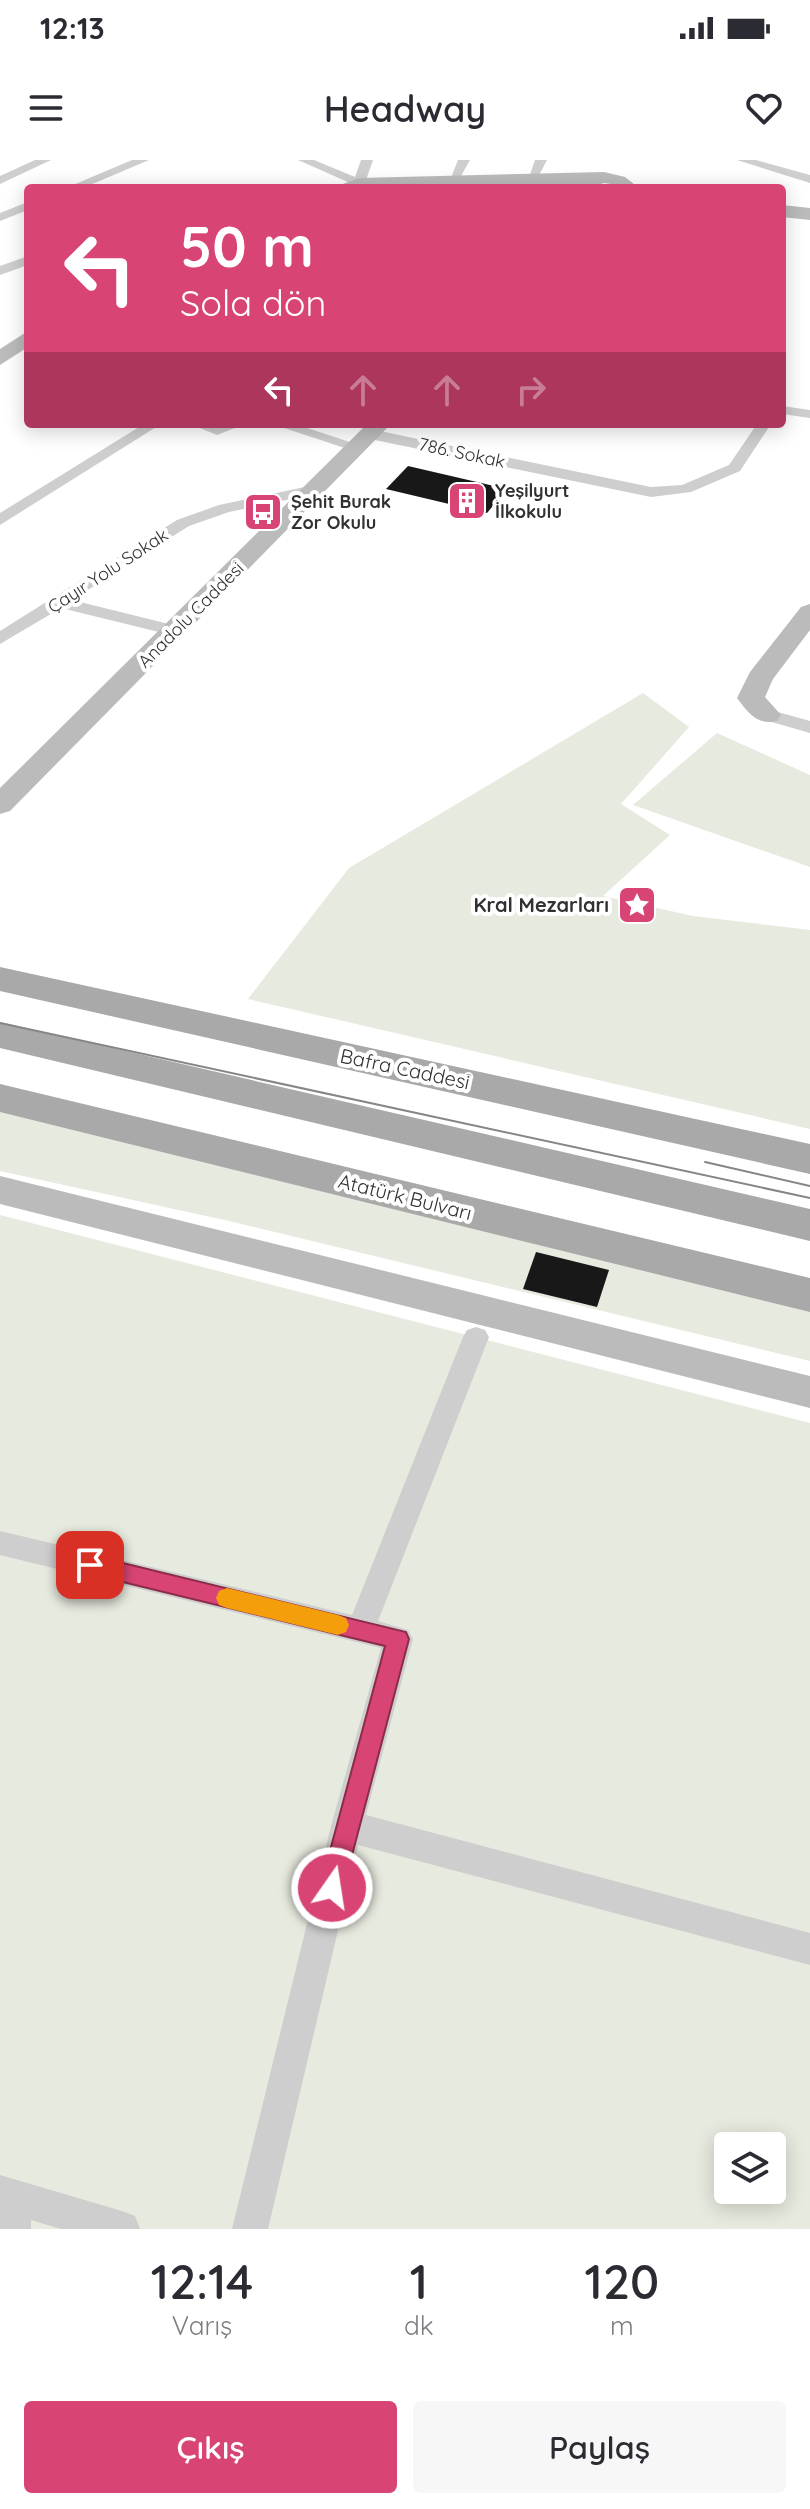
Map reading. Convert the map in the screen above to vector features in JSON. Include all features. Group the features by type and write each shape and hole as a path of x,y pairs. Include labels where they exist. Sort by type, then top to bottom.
{"main road":[{"path":"583,184 603,160"},
{"path":"401,184 536,180 624,184 615,160"},
{"path":"786,204 810,201"},
{"path":"786,211 810,214"},
{"path":"0,359 24,340"},
{"name":"Anadolu Caddesi","path":"0,805 12,787 175,631 369,435"},
{"path":"767,715 751,698 760,678 807,625"},
{"name":"Bafra Caddesi","path":"0,979 810,1159"},
{"name":"Bafra Caddesi","path":"0,1002 810,1176"},
{"path":"0,1035 810,1225"},
{"name":"Atatürk Bulvarı","path":"0,1098 810,1295"},
{"path":"2,1191 810,1392"}],"street":[{"path":"0,180 45,160"},
{"path":"82,184 143,160"},
{"path":"304,160 346,184"},
{"path":"351,184 367,160"},
{"path":"452,182 464,160"},
{"path":"536,180 541,160"},
{"path":"743,160 810,179"},
{"path":"0,217 24,208"},
{"path":"5,269 24,262"},
{"path":"786,410 810,414"},
{"path":"1,519 148,428"},
{"name":"786. Sokak","path":"312,428 369,435 651,492 685,489 735,468 761,428"},
{"name":"Çayır Yolu Sokak","path":"0,639 62,603 139,548 183,523 225,508 314,490"},
{"path":"62,603 175,631"},
{"path":"767,715 810,727"},
{"path":"360,1631 476,1337"},
{"path":"0,1543 398,1639 347,1826 250,2229"},
{"path":"347,1826 810,1949"},
{"path":"8,2206 122,2229"}],"shaded area":[{"path":"643,693 689,727 621,804 670,835 603,896 693,916 810,930 810,1129 248,999 349,868"},
{"path":"717,733 810,775 810,867 633,805"},
{"path":"0,1106 810,1308 810,1361 229,1221 0,1171"},
{"path":"0,1215 810,1423 810,2229 0,2229"}],"building":[{"name":"Yeşilyurt İlkokulu","path":"408,466 507,489 487,513 386,489"},
{"path":"536,1252 609,1270 597,1307 523,1289"}],"tram line":[{"path":"0,1023 810,1198"},
{"path":"705,1162 810,1186"}],"slow traffic":[{"path":"227,1598 338,1625"}],"place":[{"name":"Yeşilyurt İlkokulu","path":"467,501"},
{"name":"Şehit Burak Zor Okulu","path":"263,512"},
{"name":"Kral Mezarları","path":"637,905"}],"route":[{"path":"90,1565 398,1639 332,1888"}]}
